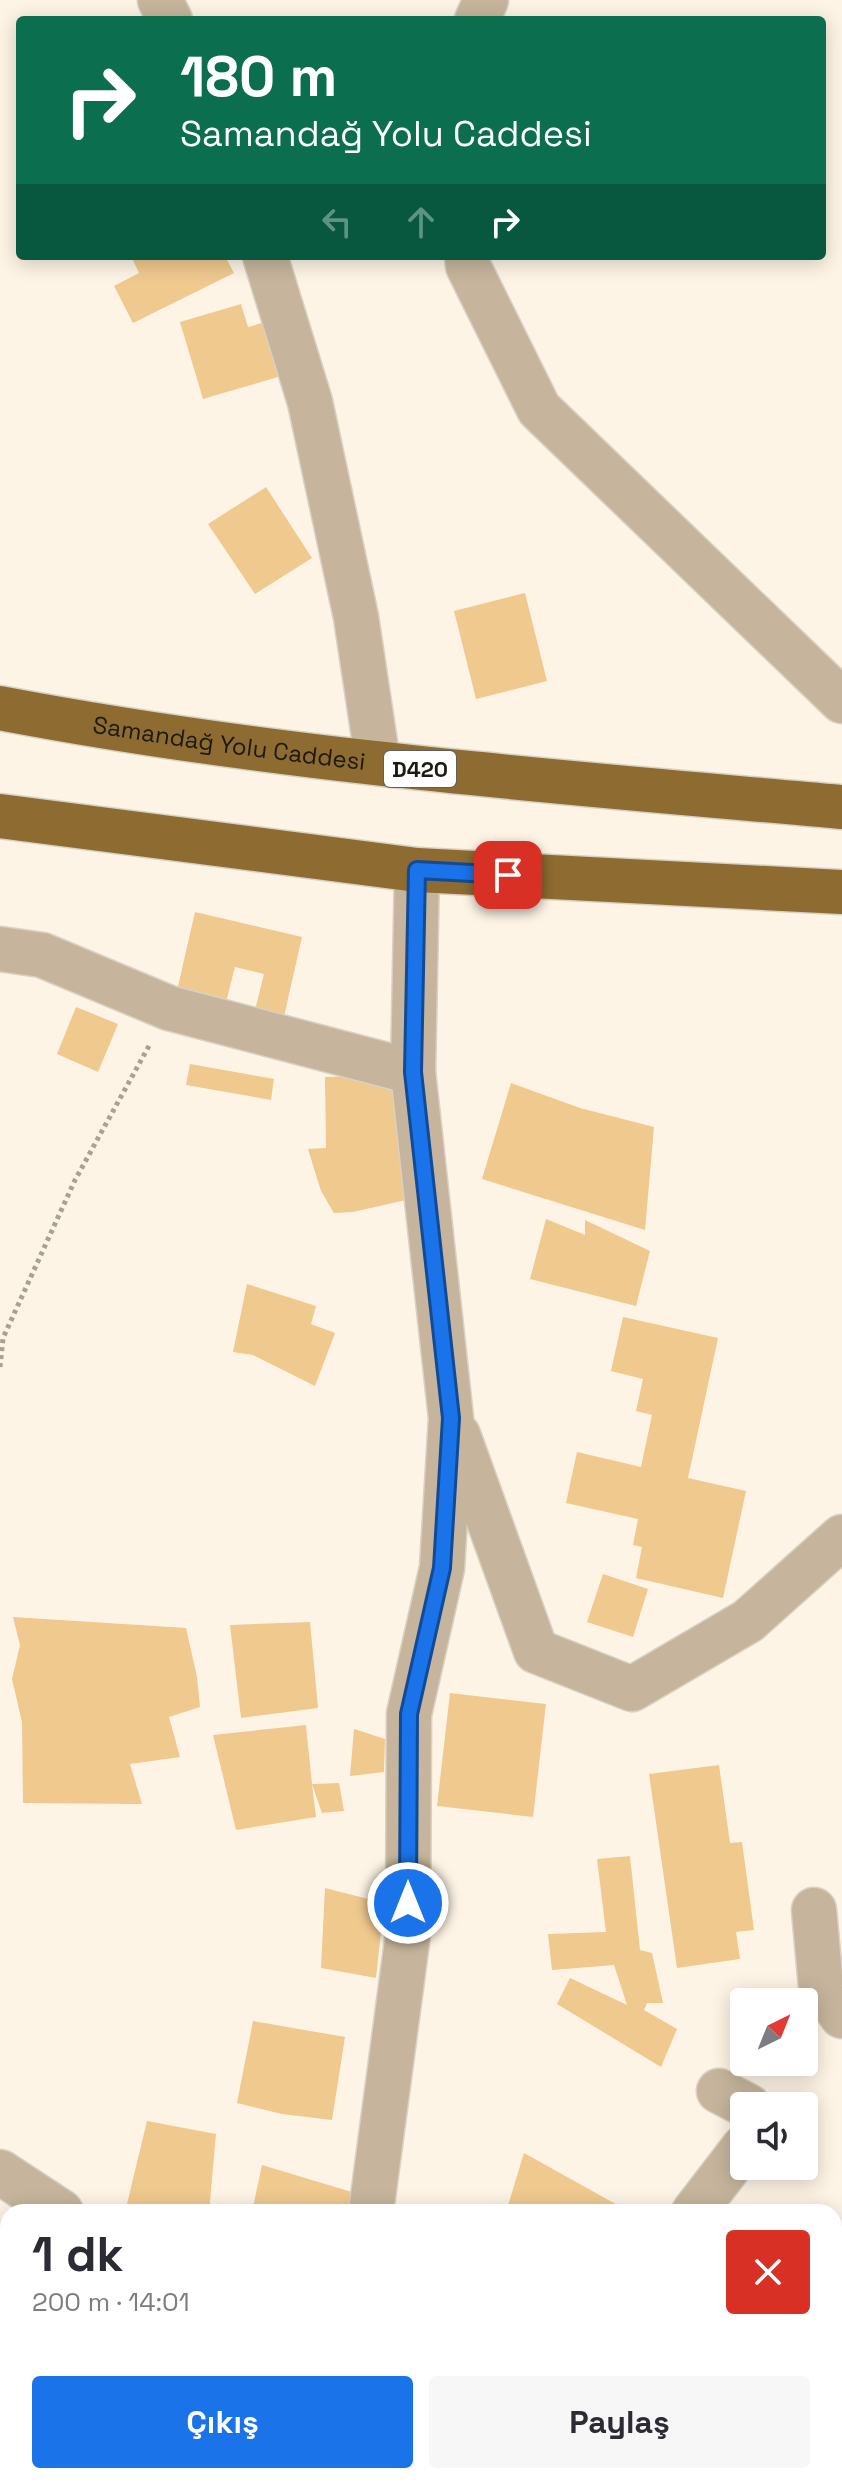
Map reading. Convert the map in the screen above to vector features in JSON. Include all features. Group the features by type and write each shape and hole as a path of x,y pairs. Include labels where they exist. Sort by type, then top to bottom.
{"highway":[{"name":"Samandağ Yolu Caddesi","path":"0,708 97,726 438,771 842,807"},
{"path":"0,816 417,870 842,892"}],"street":[{"path":"266,260 310,402 356,617 378,763"},
{"path":"467,260 539,409 842,701"},
{"path":"372,2204 408,1934 409,1714 442,1568 451,1418 413,1072 417,870"},
{"path":"0,949 42,955 169,1008 413,1072"},
{"path":"451,1418 536,1651 632,1689 748,1621 842,1537"},
{"path":"814,1910 821,1987 842,2016"},
{"path":"700,2204 730,2165"},
{"path":"0,2172 49,2204"}],"path":[{"path":"0,1367 3,1338 75,1180 169,1008"}],"building":[{"path":"133,260 227,260 234,273 133,323 114,286 139,273"},
{"path":"241,304 248,327 272,320 288,374 203,399 180,322"},
{"path":"266,487 312,558 255,594 208,524"},
{"path":"525,593 547,681 476,699 454,611"},
{"path":"195,912 302,937 283,1021 254,1014 264,974 235,967 225,1006 176,995"},
{"path":"76,1007 118,1024 98,1072 57,1054"},
{"path":"190,1064 274,1079 271,1100 186,1085"},
{"path":"362,1076 402,1080 415,1198 353,1212 334,1213 321,1191 308,1149 326,1148 325,1077"},
{"path":"511,1083 580,1108 654,1127 645,1230 482,1179"},
{"path":"546,1219 585,1235 585,1220 650,1251 636,1306 530,1279"},
{"path":"247,1284 316,1306 311,1324 335,1333 315,1386 253,1355 233,1352"},
{"path":"623,1317 718,1338 688,1478 746,1491 723,1598 636,1578 642,1547 633,1545 638,1519 566,1503 577,1452 641,1467 652,1415 636,1411 643,1379 611,1371"},
{"path":"603,1574 648,1589 633,1637 587,1622"},
{"path":"13,1617 186,1628 200,1707 169,1717 180,1757 130,1764 142,1804 23,1803 22,1722 12,1679 20,1645"},
{"path":"310,1622 318,1708 241,1718 230,1625"},
{"path":"450,1693 546,1704 533,1817 437,1806"},
{"path":"306,1725 316,1817 236,1830 213,1735"},
{"path":"354,1729 385,1739 384,1772 350,1776"},
{"path":"719,1765 730,1843 742,1842 754,1930 736,1932 740,1959 677,1968 649,1774"},
{"path":"339,1783 344,1811 322,1813 312,1784"},
{"path":"630,1856 640,1950 652,1953 663,2003 647,2003 644,2010 677,2029 661,2067 557,2004 570,1978 627,2005 614,1965 552,1970 548,1934 606,1932 597,1859"},
{"path":"325,1888 384,1903 376,1978 321,1968"},
{"path":"253,2021 345,2037 332,2120 282,2114 237,2103"},
{"path":"147,2121 216,2134 210,2204 127,2204"},
{"path":"524,2153 616,2204 508,2204"},
{"path":"262,2165 355,2193 353,2204 254,2204"}],"route":[{"path":"408,1903 409,1714 442,1568 451,1418 413,1072 417,870 508,875"}]}
